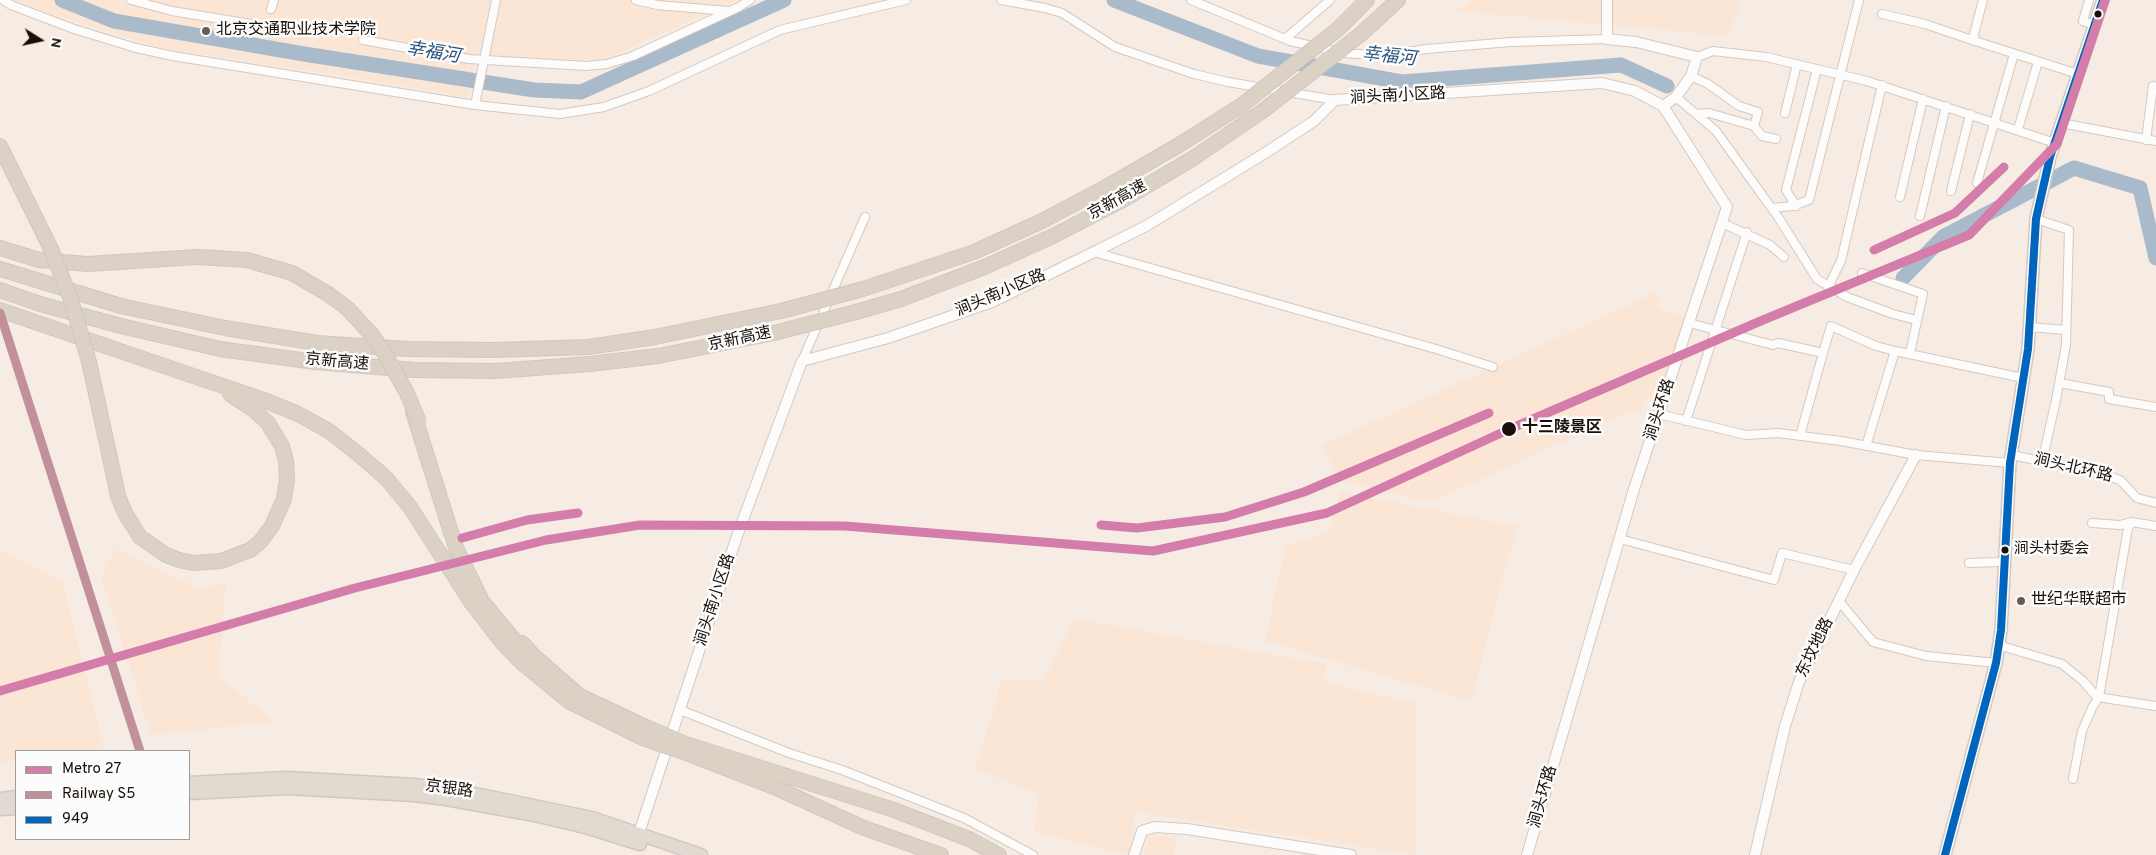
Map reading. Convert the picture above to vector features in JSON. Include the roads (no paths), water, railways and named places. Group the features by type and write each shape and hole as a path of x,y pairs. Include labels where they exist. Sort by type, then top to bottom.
{"highway":[{"name":"京新高速","path":"0,269 121,306 224,328 317,343 407,349 494,350 589,347 655,337 781,311 863,289 974,252 1042,222 1148,164 1242,105 1338,29 1367,0"},
{"name":"京新高速","path":"0,290 40,304 121,326 220,349 315,362 394,368 495,371 590,364 658,356 774,333 856,312 901,298 982,268 1049,238 1119,202 1192,159 1264,110 1360,34 1398,0"},
{"path":"0,146 52,249 71,300 89,362 118,496 132,526 140,537 166,555 193,563 222,561 250,550 260,542 272,526 284,499 287,479 286,461 282,446 276,436 254,410 232,394 189,374"},
{"path":"0,248 39,260 87,264 197,257 246,260 292,273 320,288 347,308 372,335 394,368 419,422 457,542 468,568 486,598 534,656 580,696 645,732"},
{"path":"347,308 368,331 390,363 406,396 418,426 456,548 482,601 508,634 534,662 578,696 645,732"},
{"path":"0,310 264,400 298,414 329,431 386,478 410,507 471,602 500,640 521,662 570,702 774,786 864,828 941,855"},
{"path":"682,747 894,810 969,839 999,855"},
{"name":"京银路","path":"190,783 287,778 415,785 537,806 592,818 674,855"},
{"name":"京银路","path":"190,793 287,788 414,795 446,799 535,816 635,837 701,855"},
{"path":"0,799 15,798"},
{"path":"0,809 15,808"}],"main road":[{"path":"1944,855 1996,663 2004,612 2011,459 2030,327 2036,219 2054,143 2103,0"}],"street":[{"path":"3,0 11,5 74,29 162,54 475,105 560,114 604,107 649,91 780,30 906,0"},
{"path":"131,0 172,11 263,26"},
{"path":"271,9 274,0"},
{"path":"475,105 496,0"},
{"path":"636,0 662,6 730,11"},
{"path":"363,40 484,61 586,66 607,64 632,56 750,0"},
{"path":"1001,0 1045,8 1062,14 1115,47 1194,74 1228,82 1336,100"},
{"path":"1191,0 1285,39 1344,53 1384,56 1511,42 1607,39 1636,42 1697,57 1713,51 1766,57 1882,85 2018,129 2054,143"},
{"path":"1285,39 1330,0"},
{"path":"1607,0 1607,39"},
{"path":"1772,208 1796,206 1809,200 1859,0"},
{"path":"1976,41 1974,34 1983,0"},
{"path":"2089,0 2083,21 2094,25"},
{"path":"1882,14 1925,24 2078,74"},
{"path":"1977,183 2014,54"},
{"path":"1663,106 1676,97 1691,76 1697,57"},
{"path":"2018,129 2038,62"},
{"path":"1785,113 1797,64"},
{"path":"1796,206 1786,190 1817,69"},
{"path":"1691,76 1708,84 1739,106 1758,112 1754,126"},
{"name":"涧头南小区路","path":"635,837 642,827 737,536 802,361 888,338 992,302 1146,226 1314,121 1336,100 1602,83 1635,91 1663,106"},
{"path":"1828,287 1842,256 1882,85"},
{"path":"2146,140 2153,86"},
{"path":"1676,97 1716,131 1772,208 1817,279 1847,297 1916,320"},
{"path":"1900,197 1924,99"},
{"name":"涧头环路","path":"1527,855 1620,539 1659,414 1728,207 1663,106"},
{"path":"1920,216 1946,106"},
{"path":"1696,114 1709,113 1754,126 1762,136 1776,139"},
{"path":"1951,191 1970,114"},
{"path":"2062,123 2156,141"},
{"path":"802,361 865,217"},
{"path":"2036,219 2069,230 2066,345 2060,383 2042,462"},
{"path":"1722,223 1747,232 1770,245 1784,257"},
{"path":"1686,421 1747,232"},
{"path":"1094,252 1426,346 1493,367"},
{"path":"1862,273 1924,294 1916,320 1910,353"},
{"path":"1689,323 1773,345 1778,343 1823,353"},
{"path":"1800,436 1831,326 1876,346 2023,378"},
{"path":"2030,327 2066,330"},
{"path":"1866,446 1895,351"},
{"path":"2060,383 2109,392 2109,399 2156,407"},
{"name":"涧头北环路","path":"1659,414 1746,435 1778,433 1916,455 2042,462 2097,472 2120,480 2137,498 2156,502"},
{"name":"东坟地路","path":"1755,855 1785,726 1799,682 1854,570 1916,455"},
{"path":"2073,779 2082,731 2099,697 2128,528 2132,522"},
{"path":"2092,523 2120,525 2132,522 2156,526"},
{"path":"1620,539 1774,580 1782,553 1854,570"},
{"path":"1969,562 2000,562 2006,558"},
{"path":"1839,601 1873,642 1926,656 1996,663"},
{"path":"1998,645 2062,664 2099,697 2156,706"},
{"path":"680,710 789,753 842,770 964,818 1033,855"},
{"path":"1134,855 1142,831 1154,827 1187,829 1351,855"}],"waterway":[{"name":"幸福河","path":"62,0 114,21 304,54 534,90 581,92 784,0"},
{"name":"幸福河","path":"1114,0 1258,56 1402,82 1621,65 1667,86"},
{"name":"幸福河","path":"1903,278 1943,237 2074,168 2140,188 2156,258"}],"metro line":[{"name":"27","path":"0,691 355,588 546,540 640,525 845,526 1153,551 1327,513 1512,428 1763,320 1969,235 2057,144 2105,0"},
{"name":"27","path":"1874,250 1955,213 2004,167"},
{"name":"27","path":"1101,525 1137,528 1225,517 1304,492 1489,413"},
{"name":"27","path":"462,538 527,520 578,513"}],"rail line":[{"name":"S5","path":"0,313 140,750"}],"place":[{"name":"北京交通职业技术学院","path":"206,31"},
{"name":"十三陵景区","path":"1509,429"},
{"name":"涧头村委会","path":"2005,550"},
{"name":"世纪华联超市","path":"2021,601"}]}
